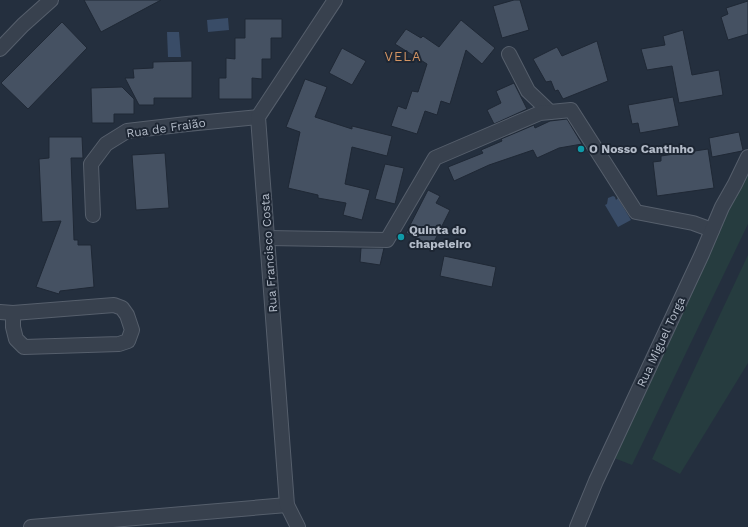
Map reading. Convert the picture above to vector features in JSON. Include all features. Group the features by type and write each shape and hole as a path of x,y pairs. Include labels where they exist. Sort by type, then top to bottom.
{"street":[{"path":"0,49 23,25 52,0"},
{"path":"258,116 335,0"},
{"path":"509,54 528,91 550,112"},
{"path":"268,238 387,240 435,158 540,113 571,110 636,212 693,223 712,230"},
{"name":"Rua de Fraião","path":"93,216 91,164 106,144 127,131 258,116"},
{"name":"Rua Francisco Costa","path":"258,116 287,505 298,527"},
{"name":"Rua Miguel Torga","path":"577,527 596,481 702,254 722,207 736,184 748,158"},
{"path":"114,305 122,308 128,315 132,330 128,341 119,344 24,347 16,339 13,327 6,312 114,305"},
{"path":"31,527 287,505"}],"green space":[{"path":"748,173 748,224 632,465 614,458 728,208"},
{"path":"748,255 748,363 680,474 652,459"}],"water":[{"path":"228,18 229,30 208,32 207,20"},
{"path":"167,32 179,32 181,57 168,57"},
{"path":"613,196 616,200 618,198 631,220 618,227 605,205 607,204 608,198"}],"building":[{"path":"84,0 161,0 101,32"},
{"path":"514,0 520,0 529,30 502,38 493,6"},
{"path":"748,1 748,34 728,40 721,17 728,14 726,8"},
{"path":"245,19 282,19 282,38 271,38 271,59 262,59 262,79 252,78 252,99 219,99 219,78 226,78 226,58 235,59 235,38 245,38"},
{"path":"461,20 495,48 482,64 466,50 450,104 441,101 437,115 425,111 417,134 391,126 398,106 406,109 412,91 418,92 427,64 395,44 406,29 421,38 423,36 439,47"},
{"path":"62,22 87,48 28,109 1,83"},
{"path":"683,30 692,75 719,70 723,95 679,103 672,66 647,70 641,49 665,45 663,36"},
{"path":"597,41 608,81 563,99 558,90 555,91 551,81 546,82 533,59 557,47 562,56"},
{"path":"342,48 366,61 352,85 329,73"},
{"path":"192,61 192,98 154,98 154,105 139,105 125,78 134,78 133,69 153,68 153,62"},
{"path":"305,79 327,87 315,117 352,129 352,126 392,136 387,156 352,147 345,184 370,190 362,220 343,215 346,203 318,198 318,195 288,188 300,132 286,127"},
{"path":"514,83 527,109 494,124 487,110 501,103 496,91"},
{"path":"122,87 134,99 134,114 114,114 114,123 92,123 91,88"},
{"path":"673,97 679,126 640,133 638,123 632,124 628,105"},
{"path":"567,119 582,144 559,148 537,158 533,150 489,165 454,181 448,167 483,153 481,150 502,141 501,139 534,125 535,128 550,121"},
{"path":"739,132 742,151 712,157 709,138"},
{"path":"49,137 82,137 83,158 71,158 74,240 78,240 78,245 91,245 94,287 60,291 59,294 36,287 61,221 42,222 39,159 49,158"},
{"path":"708,149 714,188 657,196 653,162 661,161 661,156"},
{"path":"165,153 169,208 136,210 132,155"},
{"path":"385,164 404,168 395,204 375,199"},
{"path":"428,190 440,196 436,203 450,210 432,246 406,233"},
{"path":"361,248 384,248 380,265 360,262"},
{"path":"444,256 496,267 492,287 440,276"}],"place":[{"name":"O Nosso Cantinho","path":"581,149"},
{"name":"Quinta do chapeleiro","path":"401,237"}],"district":[{"name":"VELA","path":"403,56"}]}
